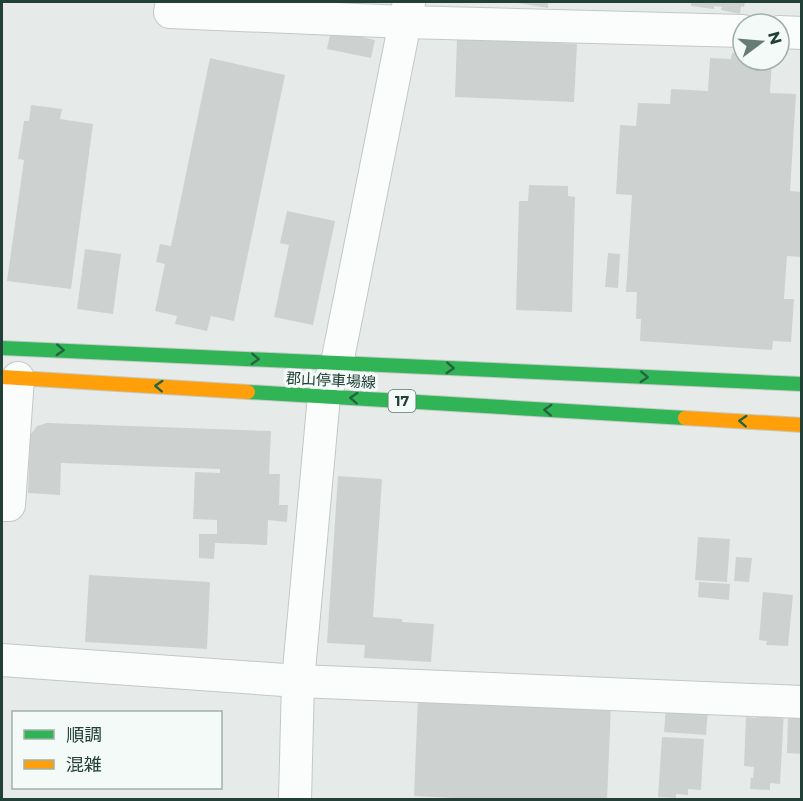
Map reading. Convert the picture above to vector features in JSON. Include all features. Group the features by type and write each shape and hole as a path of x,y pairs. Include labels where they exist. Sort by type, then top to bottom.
{"main road":[{"name":"郡山停車場線","path":"2,348 801,384"},
{"name":"郡山停車場線","path":"10,377 801,425"}],"street":[{"path":"172,2 170,12 655,15 731,29"},
{"path":"295,800 298,681 324,396 336,363 407,12"},
{"path":"2,505 9,506 10,377"},
{"path":"2,660 298,681 801,702"}],"building":[{"path":"548,2 548,8 518,3"},
{"path":"691,2 745,2 744,7 741,6 740,12 721,10 722,7 714,6 714,9 691,6"},
{"path":"331,30 375,40 371,58 327,49"},
{"path":"457,38 577,44 574,102 455,97"},
{"path":"210,58 285,75 234,321 211,316 207,331 175,324 177,316 155,311 165,264 156,262 160,244 171,246"},
{"path":"710,58 731,59 731,72 771,72 770,93 796,94 790,191 802,192 802,247 801,257 787,256 784,299 794,299 791,342 773,341 772,350 640,341 641,319 636,319 637,292 626,292 632,195 616,194 620,125 636,126 638,103 670,104 671,89 708,91"},
{"path":"31,105 62,109 60,119 93,124 71,289 7,281 24,160 18,159 24,121 29,121"},
{"path":"529,185 568,186 568,196 575,197 572,312 516,310 519,201 528,201"},
{"path":"287,211 335,221 313,325 274,317 289,245 280,243"},
{"path":"85,249 121,254 113,314 77,309"},
{"path":"608,253 620,254 618,288 605,287"},
{"path":"47,423 271,431 269,474 280,474 279,505 288,505 287,522 268,520 267,545 215,543 214,559 199,558 199,534 217,534 217,520 193,519 195,472 220,473 220,469 61,463 60,495 28,493 30,435 37,426"},
{"path":"338,476 382,479 373,617 434,624 431,662 364,658 365,645 327,643"},
{"path":"698,537 730,539 727,582 695,580"},
{"path":"736,557 752,558 749,582 734,581"},
{"path":"89,575 210,582 207,649 85,642"},
{"path":"699,582 730,584 729,600 698,597"},
{"path":"763,592 793,595 788,646 766,645 767,641 759,640"},
{"path":"418,696 611,705 607,800 492,800 414,796"},
{"path":"666,707 708,709 706,735 664,732"},
{"path":"784,711 780,784 770,783 770,790 750,789 754,767 744,766 746,717 756,718 757,714"},
{"path":"788,714 802,715 802,754 787,753"},
{"path":"662,737 704,739 701,790 688,789 688,795 676,794 676,798 658,797"}],"traffic: fast":[{"path":"2,348 802,384"},
{"path":"248,392 685,418"}],"traffic: slow":[{"path":"2,377 248,392"},
{"path":"685,418 802,425"}]}
